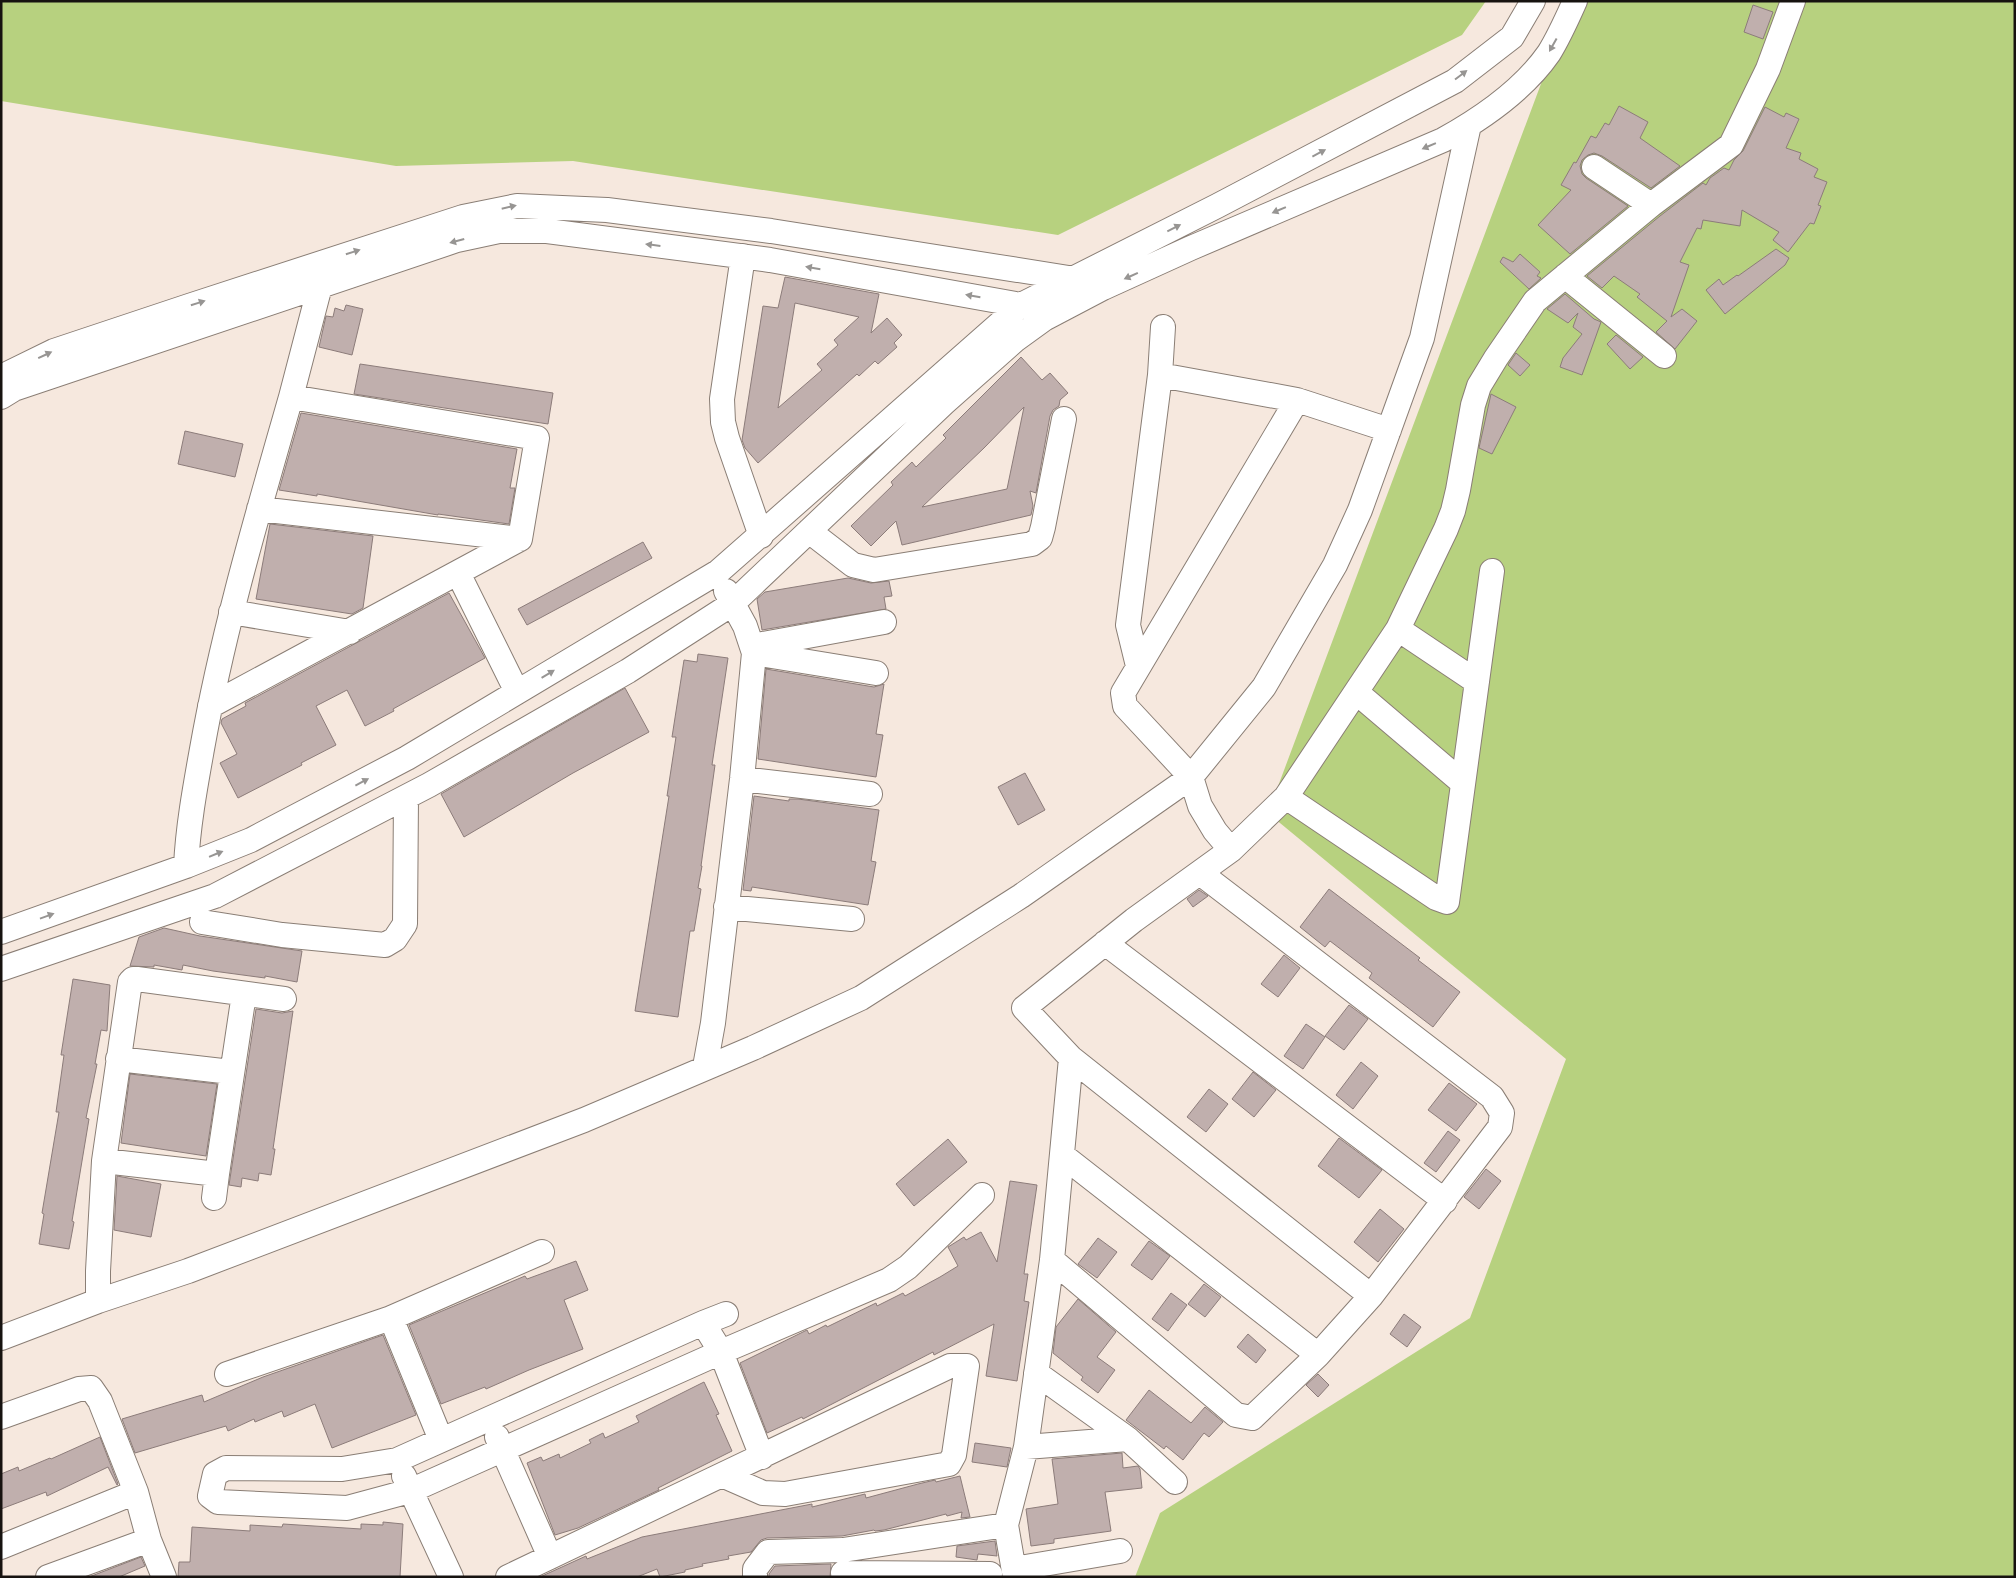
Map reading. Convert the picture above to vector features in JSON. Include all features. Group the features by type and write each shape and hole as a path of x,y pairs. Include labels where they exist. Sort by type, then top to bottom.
{"street":[{"path":"1,932 186,866 251,840 381,771 718,572 1022,304 1217,206 1455,80 1512,37 1534,1"},
{"path":"1,970 215,896 406,797 628,671 732,604 944,403 1008,346 1051,316 1103,288 1443,140 1469,125 1530,75 1549,52 1575,1"},
{"path":"1371,1296 1071,1058 1024,1008 1105,943 1231,850 1286,797 1398,629 1453,511 1473,405 1479,386 1535,301 1651,204 1731,145 1768,69 1793,1"},
{"path":"1,1338 98,1302 188,1272 584,1120 753,1048 861,998 1021,896 1191,777 1264,687 1335,565 1360,510 1422,338 1469,125"},
{"path":"1594,167 1651,204"},
{"path":"1,377 54,351 454,220 517,206 608,210 771,231 1073,278 1103,288"},
{"path":"1,397 14,389 457,240 499,231 547,231 743,256 1022,304 1051,316"},
{"path":"743,256 722,399 723,422 761,536"},
{"path":"1565,276 1664,356"},
{"path":"186,866 188,828 210,706 231,612 320,286"},
{"path":"1138,666 1128,625 1160,375 1163,327"},
{"path":"1160,375 1297,400 1389,430"},
{"path":"291,397 537,438 520,539"},
{"path":"1231,850 1215,831 1200,806 1191,777 1125,706 1123,693 1297,400"},
{"path":"809,531 853,565 874,570 1032,544 1040,538 1043,527 1064,419"},
{"path":"259,509 520,539"},
{"path":"210,706 520,539"},
{"path":"1286,797 1436,898 1447,902 1492,571"},
{"path":"705,1067 713,1023 742,779 753,650 745,626 732,604 718,572"},
{"path":"458,573 516,692"},
{"path":"231,612 350,632"},
{"path":"753,650 884,622"},
{"path":"1398,629 1477,682"},
{"path":"753,650 876,673"},
{"path":"1356,692 1463,783"},
{"path":"742,779 870,794"},
{"path":"202,922 282,935 385,945 395,938 405,924 406,797"},
{"path":"1052,1260 1236,1415 1252,1418 1318,1355 1371,1296 1500,1127 1502,1113 1492,1097 1200,873"},
{"path":"726,907 852,919"},
{"path":"1105,943 1445,1201"},
{"path":"98,1302 104,1161 129,986 133,979 284,999"},
{"path":"214,1198 231,1072 244,994"},
{"path":"1071,1058 1052,1260 1026,1447 1006,1525 1014,1573 1120,1551"},
{"path":"118,1060 231,1072"},
{"path":"1062,1156 1318,1355"},
{"path":"104,1161 217,1174"},
{"path":"726,1314 702,1322 397,1460 342,1469 226,1468 215,1474 210,1496 218,1502 347,1508 410,1491 721,1352 889,1280 908,1267 982,1195"},
{"path":"227,1374 391,1318 542,1252"},
{"path":"391,1318 441,1440"},
{"path":"702,1322 721,1352 762,1457"},
{"path":"508,1577 950,1366 967,1366 954,1455 949,1464 785,1494 763,1493 722,1475"},
{"path":"1036,1373 1128,1439 1175,1482"},
{"path":"1,1417 79,1389 91,1388 100,1401 136,1492 149,1540 164,1577"},
{"path":"489,1418 550,1557"},
{"path":"1026,1447 1128,1439"},
{"path":"397,1460 451,1577"},
{"path":"1,1547 136,1492"},
{"path":"754,1577 754,1568 768,1552 843,1550 1006,1525"},
{"path":"48,1577 149,1540"},
{"path":"843,1550 843,1575 990,1574"}],"green space":[{"path":"1,1 1486,1 1462,35 1058,235 573,161 396,166 1,101"},
{"path":"1572,1 2015,1 2015,1577 1135,1577 1160,1513 1470,1318 1566,1059 1268,813"}],"building":[{"path":"1753,5 1773,12 1763,39 1744,32"},
{"path":"1619,106 1648,122 1640,138 1680,166 1651,188 1602,156 1594,153 1588,155 1582,160 1580,166 1582,174 1628,206 1570,254 1538,225 1571,190 1561,185 1574,162 1576,163 1591,136 1596,138 1605,123 1609,125"},
{"path":"1765,107 1784,117 1786,113 1799,119 1786,148 1801,153 1799,159 1818,169 1814,177 1827,182 1818,205 1821,206 1814,224 1810,223 1788,252 1773,240 1779,232 1742,210 1740,226 1703,220 1701,229 1697,228 1680,262 1689,265 1671,317 1682,309 1697,321 1675,349 1656,332 1667,321 1637,297 1640,294 1614,276 1602,288 1587,276 1703,183 1706,185 1710,178 1724,168 1729,170 1734,160 1743,151"},
{"path":"1776,249 1789,258 1785,265 1725,314 1706,290 1719,279 1723,285"},
{"path":"1520,254 1540,272 1537,276 1541,278 1529,289 1500,262 1503,257 1513,262"},
{"path":"785,277 879,294 871,333 887,318 902,335 894,343 897,347 878,364 875,361 859,376 857,374 758,463 745,448 742,440 763,306 778,308","holes":["795,303 859,317 834,340 838,345 817,364 822,370 778,408"]},
{"path":"1565,294 1594,319 1601,322 1582,375 1560,367 1563,358 1582,334 1573,327 1578,313 1568,323 1547,309"},
{"path":"346,305 363,309 352,355 319,347 326,316 333,317 335,308 344,311"},
{"path":"1616,335 1643,357 1630,369 1607,344"},
{"path":"1516,353 1530,365 1520,376 1508,365"},
{"path":"1021,357 1042,380 1050,373 1068,393 1060,400 1059,406 1053,410 1050,416 1036,493 1030,491 1033,506 1031,515 902,545 896,521 871,546 851,526 893,485 891,482 912,462 916,467 946,438 943,435","holes":["1024,407 1007,489 922,507"]},
{"path":"360,364 553,393 548,424 354,394"},
{"path":"1491,394 1516,407 1492,454 1479,448"},
{"path":"301,413 517,449 510,488 515,488 509,524 438,515 317,494 317,496 279,490"},
{"path":"185,431 243,444 235,477 178,464"},
{"path":"270,524 373,536 363,608 352,614 256,599"},
{"path":"643,542 652,558 527,625 518,609"},
{"path":"848,578 871,583 889,581 892,596 884,597 886,609 762,630 757,599 765,592"},
{"path":"449,593 485,658 365,726 347,690 316,706 336,745 238,798 220,763 237,754 221,723 222,719 246,706 245,703"},
{"path":"698,654 728,658 712,765 715,765 698,888 701,889 694,931 690,931 678,1017 635,1011 669,796 667,796 676,737 672,737 684,660 697,662"},
{"path":"766,669 874,687 884,684 876,734 883,735 876,777 758,759"},
{"path":"625,688 649,732 573,773 464,837 441,794"},
{"path":"1025,773 1045,810 1018,825 998,787"},
{"path":"754,796 789,801 789,799 798,799 879,810 871,861 876,862 868,905 752,887 751,891 743,890"},
{"path":"1329,889 1420,958 1418,960 1460,992 1433,1027 1369,978 1372,973 1330,941 1325,947 1300,927"},
{"path":"1199,890 1208,896 1193,907 1187,899"},
{"path":"164,928 200,936 302,951 297,982 265,976 265,978 213,971 183,965 182,970 154,965 154,967 130,966 139,937"},
{"path":"1284,955 1300,968 1278,997 1261,984"},
{"path":"73,979 110,985 107,1031 101,1030 95,1064 97,1064 86,1118 89,1119 69,1249 39,1244 44,1214 42,1213 59,1112 56,1112 64,1055 61,1055"},
{"path":"1349,1005 1368,1019 1344,1050 1325,1036"},
{"path":"256,1009 282,1013 293,1011 271,1175 259,1173 258,1181 242,1178 241,1187 229,1185"},
{"path":"1306,1024 1325,1037 1303,1069 1284,1056"},
{"path":"1361,1062 1378,1076 1353,1109 1336,1095"},
{"path":"1253,1072 1276,1090 1254,1117 1232,1099"},
{"path":"130,1074 217,1084 206,1156 121,1143"},
{"path":"1449,1083 1477,1104 1456,1131 1428,1110"},
{"path":"1209,1089 1228,1104 1206,1132 1187,1117"},
{"path":"1448,1131 1460,1140 1436,1172 1424,1163"},
{"path":"1339,1138 1382,1170 1359,1198 1318,1166"},
{"path":"948,1139 967,1162 914,1206 896,1184"},
{"path":"1486,1169 1501,1181 1479,1209 1464,1197"},
{"path":"117,1176 161,1184 151,1237 114,1230"},
{"path":"1010,1181 1037,1185 1024,1274 1028,1274 1024,1301 1029,1302 1017,1381 986,1376 994,1324 934,1355 933,1352 803,1419 802,1417 767,1433 740,1363 807,1330 809,1334 876,1303 877,1306 903,1293 905,1296 940,1277 958,1266 948,1247 964,1237 966,1240 981,1232 997,1262"},
{"path":"1380,1209 1404,1229 1378,1262 1354,1242"},
{"path":"1098,1238 1117,1252 1097,1278 1078,1264"},
{"path":"1149,1241 1170,1256 1152,1280 1131,1265"},
{"path":"576,1261 588,1290 564,1300 583,1349 486,1389 485,1387 441,1404 409,1325 525,1276 527,1279"},
{"path":"1204,1284 1221,1297 1205,1317 1188,1304"},
{"path":"1171,1293 1187,1305 1168,1331 1152,1319"},
{"path":"1078,1299 1116,1332 1097,1357 1115,1370 1098,1393 1081,1380 1083,1377 1053,1353 1056,1327"},
{"path":"1404,1314 1421,1327 1407,1347 1390,1334"},
{"path":"1248,1334 1266,1350 1256,1363 1237,1347"},
{"path":"383,1335 416,1415 332,1448 315,1404 284,1417 282,1411 255,1422 254,1419 228,1431 226,1426 135,1453 122,1419 202,1395 204,1402 263,1377"},
{"path":"1318,1374 1329,1385 1318,1397 1306,1385"},
{"path":"704,1382 719,1414 716,1415 732,1451 658,1488 659,1490 578,1528 555,1535 527,1463 541,1457 543,1461 559,1454 560,1458 591,1443 589,1440 603,1433 605,1438 639,1422 636,1416"},
{"path":"1149,1390 1191,1423 1205,1407 1223,1422 1209,1437 1204,1433 1183,1460 1166,1446 1164,1449 1126,1420"},
{"path":"100,1437 117,1485 108,1467 47,1496 46,1492 1,1509 1,1474 18,1467 19,1471"},
{"path":"975,1443 1011,1448 1007,1467 972,1462"},
{"path":"1122,1453 1123,1468 1138,1466 1140,1469 1142,1488 1105,1492 1111,1531 1054,1539 1054,1543 1031,1546 1026,1509 1058,1504 1052,1459"},
{"path":"960,1476 970,1517 961,1518 962,1512 947,1516 946,1514 884,1530 842,1536 767,1538 761,1540 751,1552 728,1556 729,1559 702,1564 703,1566 685,1570 685,1572 660,1577 657,1569 637,1577 540,1577 586,1556 587,1559 642,1537 812,1504 812,1507 865,1494 866,1498 935,1480 936,1482"},
{"path":"383,1522 403,1524 400,1577 178,1577 179,1562 190,1562 192,1527 250,1531 250,1525 282,1527 283,1524 361,1529 361,1524 383,1525"},
{"path":"995,1541 997,1556 978,1554 977,1560 956,1557 957,1546"},
{"path":"141,1557 145,1566 119,1577 89,1577"},
{"path":"831,1564 830,1577 769,1577 775,1566"}]}
